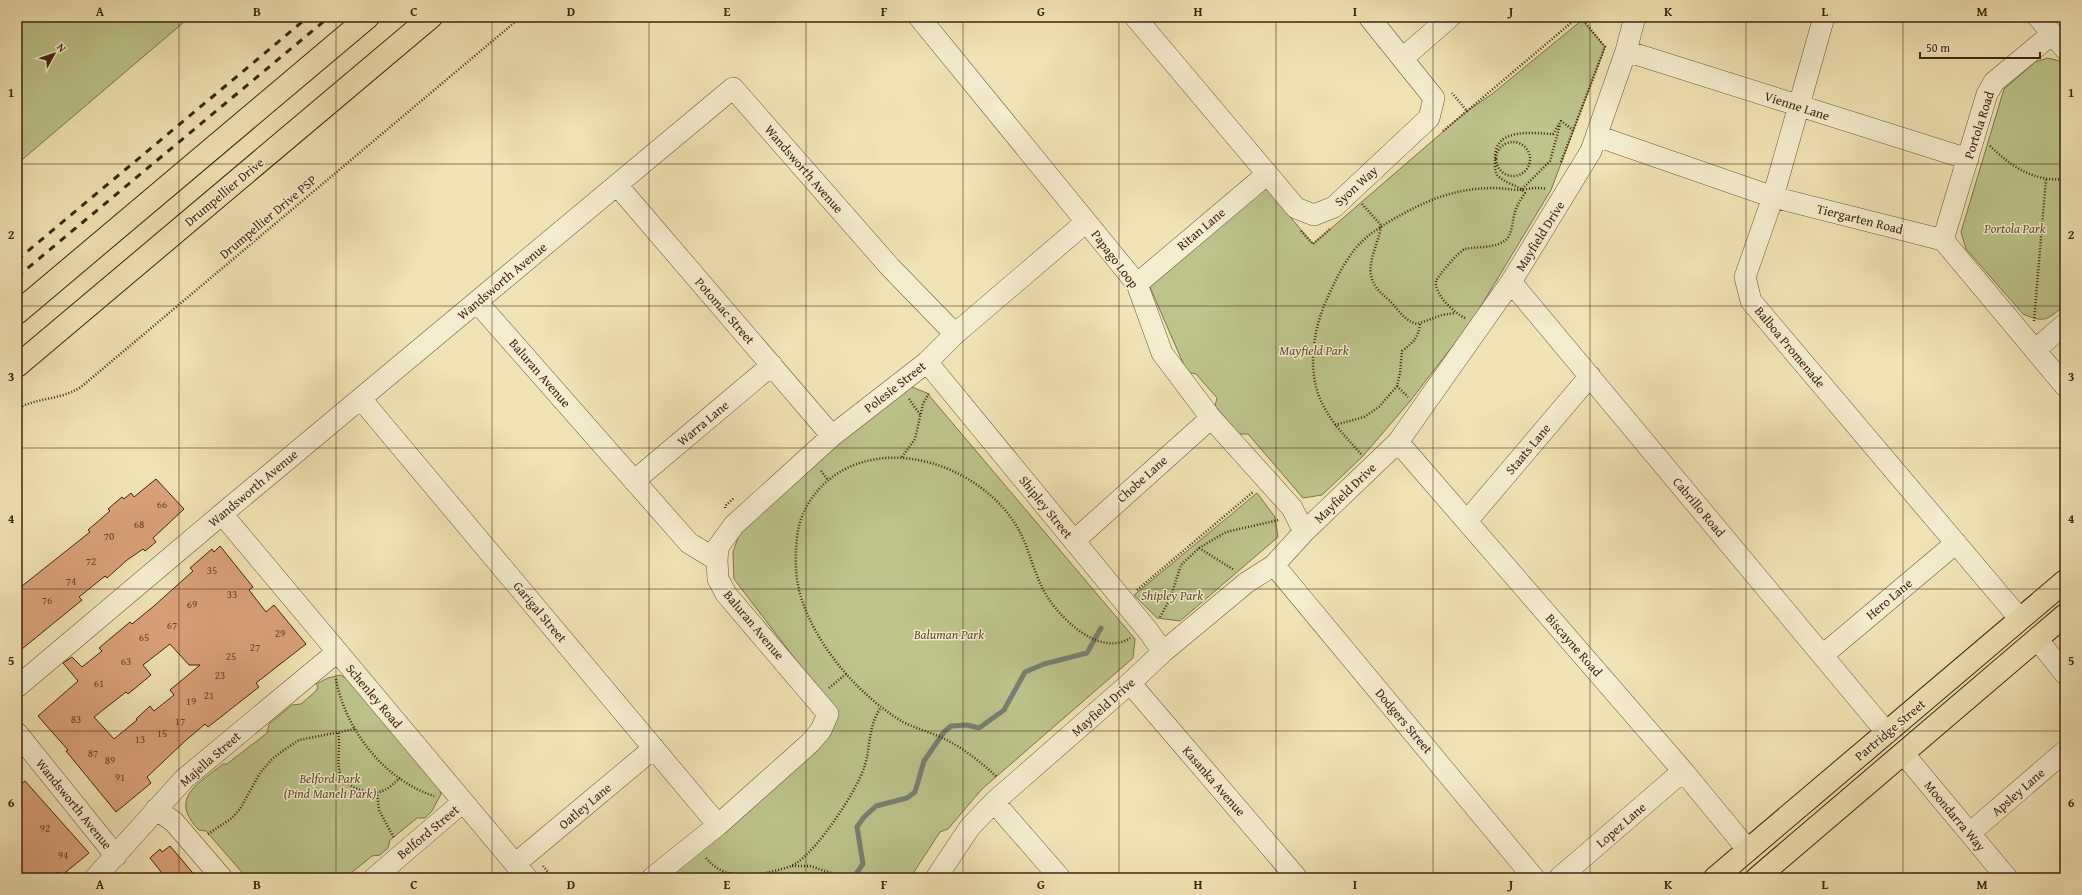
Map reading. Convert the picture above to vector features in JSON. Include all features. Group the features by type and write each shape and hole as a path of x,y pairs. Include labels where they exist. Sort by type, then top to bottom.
{"main road":[{"path":"17,313 368,17"},
{"name":"Drumpellier Drive","path":"17,366 431,17"},
{"name":"Partridge Street","path":"1715,878 2065,581"},
{"name":"Partridge Street","path":"1766,875 1903,753 2065,615"}],"street":[{"name":"Papago Loop","path":"919,17 1137,284 1162,353 1210,418 1292,508 1304,532"},
{"name":"Syon Way","path":"1135,17 1266,175 1296,208 1314,215 1334,207 1429,118 1434,98 1369,17"},
{"path":"1403,58 1450,17"},
{"name":"Mayfield Drive","path":"936,878 970,827 994,802 1130,683 1163,652 1246,583 1274,565 1304,532 1398,442 1511,282 1591,151 1626,51 1635,17"},
{"name":"Balboa Promenade","path":"1824,17 1772,197 1745,277 1751,301 2020,619"},
{"path":"2038,17 2058,41"},
{"name":"Portola Road","path":"1943,240 1987,94 1994,82 2058,41"},
{"name":"Vienne Lane","path":"1626,51 1968,159"},
{"name":"Wandsworth Avenue","path":"17,687 733,88 890,267 955,334"},
{"name":"Tiergarten Road","path":"1597,136 1772,197 1943,240"},
{"name":"Ritan Lane","path":"1137,284 1266,175"},
{"name":"Potomac Street","path":"617,185 832,436"},
{"name":"Polesie Street","path":"717,560 718,547 734,525 832,436 927,362 955,334 1086,222"},
{"path":"1943,240 2065,386"},
{"name":"Cabrillo Road","path":"1511,282 1887,732"},
{"name":"Baluran Avenue","path":"477,302 688,543 717,560 718,579 726,594 820,701 828,714 821,730 810,743 718,825 646,873"},
{"path":"2035,350 2065,324"},
{"name":"Shipley Street","path":"927,362 1124,601 1163,652"},
{"name":"Warra Lane","path":"634,481 772,365"},
{"name":"Staats Lane","path":"1467,521 1590,376"},
{"name":"Garigal Street","path":"361,399 718,825"},
{"name":"Chobe Lane","path":"1074,541 1210,418"},
{"name":"Biscayne Road","path":"1398,442 1683,771 1748,850"},
{"name":"Schenley Road","path":"222,514 521,871"},
{"name":"Hero Lane","path":"1823,656 1956,543"},
{"name":"Dodgers Street","path":"1274,565 1534,878"},
{"path":"2037,639 2065,674"},
{"name":"Majella Street","path":"95,878 184,779 337,652"},
{"name":"Kasanka Avenue","path":"1130,683 1297,878"},
{"name":"Wandsworth Avenue","path":"17,733 116,856"},
{"name":"Oatley Lane","path":"521,871 654,748"},
{"name":"Apsley Lane","path":"1970,833 2065,751"},
{"name":"Moondarra Way","path":"1903,753 2008,878"},
{"name":"Lopez Lane","path":"1559,878 1683,771"},
{"name":"Belford Street","path":"367,874 463,802"},
{"path":"994,802 1060,878"},
{"path":"156,809 174,822 222,878"}],"path":[{"name":"Drumpellier Drive PSP","path":"17,409 34,402 63,397 81,387 521,17"},
{"path":"1437,136 1578,17"},
{"path":"1561,163 1606,48 1581,17"},
{"path":"1447,87 1467,111"},
{"path":"1561,121 1573,130"},
{"path":"1472,321 1455,313 1449,308 1436,288 1438,276 1450,266 1458,252 1466,249 1483,248 1506,240 1511,232 1518,204 1525,193 1498,177 1495,171 1495,156 1503,139 1517,133 1553,134 1561,121"},
{"path":"1522,190 1550,161 1561,121"},
{"path":"1514,141 1524,146 1530,156 1530,162 1524,172 1514,176 1503,174 1499,170 1496,157 1503,144 1514,141"},
{"path":"1989,145 2007,162 2035,178 2065,179"},
{"path":"2041,324 2032,323 2046,179"},
{"path":"1363,456 1335,425 1321,403 1316,388 1312,364 1316,331 1324,305 1341,269 1355,249 1381,225 1415,206 1448,193 1492,188 1522,190 1532,187 1550,190"},
{"path":"1366,198 1360,203 1381,225"},
{"path":"1381,225 1370,265 1371,279 1383,296 1389,300 1401,316 1413,322 1420,323 1442,315 1455,313"},
{"path":"1298,227 1313,244 1330,229"},
{"path":"1335,425 1372,413 1397,386 1402,351 1413,344 1418,335 1420,323"},
{"path":"902,457 915,439 925,398 942,380"},
{"path":"1397,386 1411,400"},
{"path":"905,392 921,416"},
{"path":"1358,461 1366,452"},
{"path":"1001,780 966,751 933,734 905,723 864,694 846,674 810,620 800,594 796,564 798,526 806,506 828,480 861,462 902,457 941,466 969,480 992,497 1006,511 1021,534 1041,586 1049,599 1071,623 1089,637 1101,642 1116,644 1132,637"},
{"path":"1124,601 1254,492"},
{"path":"725,511 725,506 736,496"},
{"path":"1157,623 1170,599 1181,565 1199,548 1216,537 1247,526 1283,518 1284,523"},
{"path":"1199,548 1232,567 1246,583"},
{"path":"824,692 846,674"},
{"path":"335,676 339,695 355,729 375,755 400,778 424,792 440,798"},
{"path":"703,855 716,868 724,872 749,877 790,866 799,861 818,841 851,795 864,766 870,728 881,707"},
{"path":"202,834 206,836 232,818 240,809 260,773 272,759 299,740 355,729"},
{"path":"338,733 340,742 339,765 341,775 348,783 357,789 377,792 389,788 400,778"},
{"path":"377,792 379,810 395,839"},
{"path":"392,843 400,835"},
{"path":"790,866 810,866 846,878"},
{"path":"628,878 646,873"},
{"path":"350,878 367,874"}],"green space":[{"path":"17,17 190,17 17,164"},
{"name":"Mayfield Park","path":"1582,20 1605,47 1551,190 1472,321 1411,400 1363,456 1322,495 1303,498 1248,434 1239,434 1215,406 1217,398 1196,374 1187,372 1149,285 1265,187 1313,244 1467,111 1492,94"},
{"name":"Portola Park","path":"2048,58 2060,61 2065,67 2065,305 2050,317 2036,319 2023,314 1966,249 1961,232 2004,89 2035,62"},
{"name":"Baluman Park","path":"904,384 927,393 1135,639 1133,658 982,789 948,829 940,832 910,878 662,878 834,727 834,710 734,579 733,552 740,532"},
{"name":"Shipley Park","path":"1257,493 1275,517 1278,537 1180,621 1157,618 1134,595"},
{"name":"Belford Park (Pind Maneli Park)","path":"340,675 350,680 438,784 441,794 432,811 425,818 417,818 390,840 388,848 380,855 372,856 345,878 247,878 206,831 199,830 190,819 186,809 186,800 190,792 204,778 223,764 227,764 267,733 269,724 292,705 301,704 316,691 318,687 316,684 328,678"}],"building":[{"path":"156,479 184,509 153,538 156,542 145,551 143,549 127,560 107,578 105,576 79,597 82,600 17,653 17,590 90,532 88,530 110,511 108,509 122,497 124,499 131,493 134,497"},
{"path":"220,546 253,587 249,590 266,612 274,605 306,644 256,683 259,687 208,727 205,724 184,742 147,777 151,783 116,812 66,751 68,750 38,716 78,681 63,663 72,657 82,667 102,651 99,648 130,622 132,624 154,606 193,571 190,568 212,549 214,552","holes":["170,644 189,665 200,665 170,690 174,695 154,711 150,706 136,719 137,720 114,739 94,717 126,692 128,694 151,675 143,665"]},
{"path":"25,781 89,853 61,876 58,872 51,878 17,878 17,787"},
{"path":"170,846 197,878 166,878 150,858 160,849 162,852"}],"waterway":[{"path":"853,878 863,864 857,827 864,817 876,806 907,798 915,792 924,761 944,732 951,726 967,725 979,728 1004,710 1025,672 1044,664 1087,653 1101,628"}],"railway":[{"path":"17,260 308,17"},
{"path":"17,277 329,17"}]}
